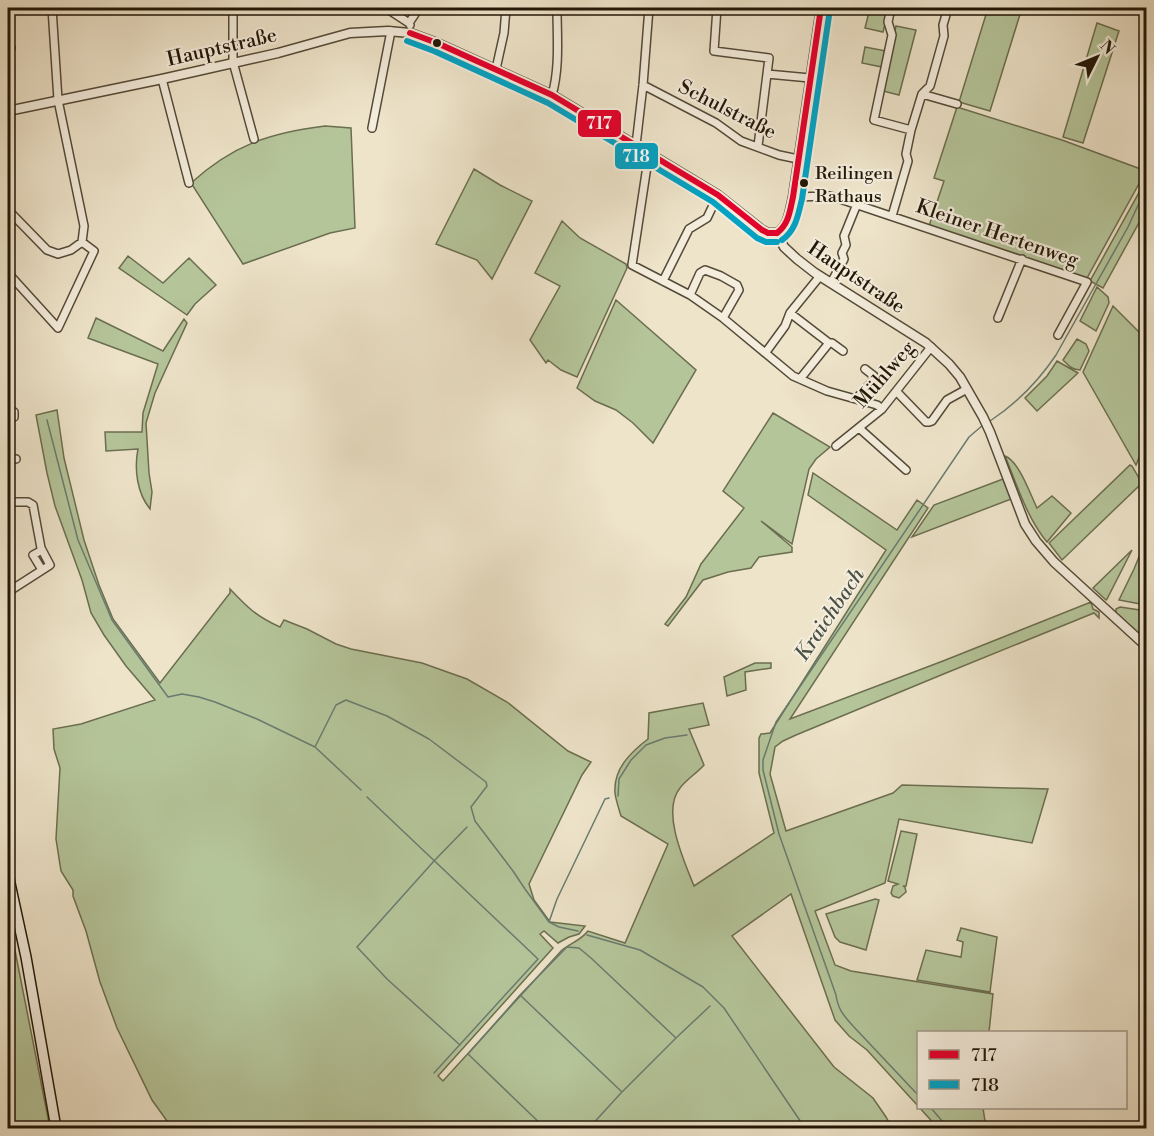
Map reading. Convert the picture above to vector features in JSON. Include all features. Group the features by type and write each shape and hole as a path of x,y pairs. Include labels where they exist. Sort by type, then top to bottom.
{"main road":[{"path":"8,874 26,957 56,1128"}],"street":[{"path":"8,202 9,212 47,250 58,254 71,250 82,242 84,226 58,100 52,8"},
{"path":"233,8 233,62 254,139"},
{"path":"386,8 409,23"},
{"path":"410,33 409,23 414,16 415,8"},
{"path":"496,69 504,33 506,8"},
{"path":"552,95 557,61 557,8"},
{"path":"636,145 649,8"},
{"path":"717,8 714,51 770,58 758,146"},
{"path":"777,233 786,222 793,197 821,8"},
{"path":"891,8 888,22 892,34 874,120 911,130"},
{"path":"892,216 908,161 906,154 911,130 922,94 930,86 944,36 943,26 948,8"},
{"path":"372,128 391,31"},
{"name":"Hauptstraße","path":"8,111 162,79 350,33 391,31 410,33 437,43 552,95 718,195 762,230 777,233 784,247 797,260 931,347 949,364 983,417 1025,524 1036,541 1054,562 1146,646"},
{"path":"767,74 810,78"},
{"path":"162,79 189,183"},
{"name":"Schulstraße","path":"643,85 716,123 741,141 779,155 798,159"},
{"path":"922,94 957,104"},
{"path":"649,153 632,265 690,296 723,318 793,376 827,391 877,405 882,409"},
{"path":"663,281 688,229 707,218 718,195"},
{"name":"Kleiner Hertenweg","path":"793,197 830,196 1087,282 1058,335"},
{"path":"831,283 844,259 842,253 846,244 844,236 857,204"},
{"path":"8,273 58,328 94,251 82,242"},
{"path":"998,318 1022,260"},
{"path":"690,296 700,273 705,270 737,285 739,290 723,318"},
{"path":"766,352 786,326 790,313 820,276"},
{"path":"790,313 843,351"},
{"path":"800,379 829,343"},
{"name":"Mühlweg","path":"836,446 882,409 931,347"},
{"path":"856,399 875,379 865,369"},
{"path":"897,392 926,422 929,422 947,400 967,389"},
{"path":"8,417 14,417 14,412"},
{"path":"859,428 906,470"},
{"path":"8,459 16,459"},
{"path":"8,502 28,502 33,505 42,550 50,565 8,592"}],"green space":[{"path":"870,8 889,8 883,32 865,28"},
{"path":"988,8 1022,8 990,111 959,102"},
{"path":"1097,23 1119,31 1083,143 1063,137"},
{"path":"896,26 916,30 899,95 883,91"},
{"path":"865,47 886,51 882,67 862,63"},
{"path":"957,107 1062,140 1146,171 1087,278 929,226 944,181 934,178"},
{"path":"325,126 351,128 355,228 330,233 243,264 191,183 222,159 253,143 269,137"},
{"path":"474,169 532,201 492,279 477,260 436,244"},
{"path":"1146,180 1146,210 1103,288 1090,281"},
{"path":"562,221 580,238 626,264 627,268 577,377 561,370 548,360 546,363 530,340 560,286 535,273"},
{"path":"128,256 163,283 189,258 216,285 195,304 187,315 119,268"},
{"path":"1097,287 1108,297 1109,303 1096,331 1080,321"},
{"path":"616,300 696,370 653,443 616,410 595,401 577,388"},
{"path":"1113,306 1146,339 1146,440 1136,465 1083,372"},
{"path":"96,318 163,351 184,319 187,323 155,393 146,423 152,492 150,509 142,496 138,480 136,465 138,449 106,451 105,432 142,432 143,413 158,364 88,338"},
{"path":"1077,339 1086,344 1089,351 1080,370 1072,368 1063,360"},
{"path":"1057,361 1078,373 1037,411 1025,398 1047,376"},
{"path":"57,410 64,458 84,540 99,585 113,619 160,683 230,593 230,589 253,611 280,627 284,620 351,649 422,663 467,679 507,702 568,751 591,762 582,775 529,884 534,900 550,922 585,926 579,934 558,943 544,931 540,934 553,948 438,1076 443,1081 562,950 588,931 625,943 668,844 621,816 615,793 617,776 624,762 648,739 649,713 703,703 709,725 689,729 704,765 680,788 673,810 676,836 694,886 774,833 759,773 759,738 761,734 770,733 886,550 808,495 813,473 897,530 917,500 928,508 790,719 1091,602 1093,609 1099,612 1099,618 1094,613 796,735 775,747 770,774 786,831 893,793 902,785 1048,789 1032,843 899,819 885,883 815,911 835,965 851,971 993,994 989,1031 917,1031 917,1105 867,1050 849,1036 835,1020 791,894 732,936 834,1067 873,1098 892,1128 172,1128 152,1100 117,1028 100,982 73,890 61,871 56,839 60,768 54,749 53,729 81,724 155,700 126,666 91,613 82,580 55,506 36,415"},
{"path":"773,413 830,447 816,459 809,469 792,544 761,521 792,547 792,552 759,557 751,568 703,580 668,626 665,624 686,597 701,564 744,508 723,491"},
{"path":"1005,456 1015,464 1037,508 1052,496 1071,513 1047,542 1028,512"},
{"path":"1130,465 1142,483 1062,560 1049,543"},
{"path":"1003,479 1011,499 912,537 934,505"},
{"path":"1146,540 1146,605 1119,600 1134,569"},
{"path":"1132,550 1107,599 1106,600 1093,588"},
{"path":"1120,607 1146,611 1146,640 1116,613 1116,609"},
{"path":"755,663 771,663 771,668 745,672 746,690 727,696 724,677"},
{"path":"901,831 917,834 906,886 903,886 906,892 899,898 891,893 893,886 898,884 888,881"},
{"path":"875,899 879,900 866,950 840,942 835,937 826,914"},
{"path":"8,915 50,1128 8,1128"},
{"path":"961,928 997,937 990,992 917,980 926,950 961,957 963,942 957,940"},
{"path":"921,1109 983,1109 986,1128 938,1128"}],"waterway":[{"name":"Kraichbach","path":"990,421 1026,391 1056,355 1128,227 1146,188"},
{"path":"47,420 78,540 112,620 168,697 182,694 215,702 315,747"},
{"name":"Kraichbach","path":"917,1094 853,1026 840,1008 779,834 763,770 763,760 776,722 969,437 983,425"},
{"path":"361,790 315,747 336,705 346,700 387,716 429,739 486,782 487,786 471,807 475,821 549,922"},
{"path":"618,796 619,779 631,760 646,745 665,738 687,735"},
{"path":"367,797 538,959 434,1073"},
{"path":"578,931 559,927 549,922 557,899 605,799 609,798"},
{"path":"460,1045 387,979 357,947 467,827"},
{"path":"587,935 640,950 703,987 724,1008 805,1128"},
{"path":"520,995 622,1092 676,1038 591,958 579,948 567,947 520,995 468,1054 545,1128"},
{"path":"677,1037 710,1006"},
{"path":"589,1128 621,1093"},
{"name":"Kraichbach","path":"932,1109 948,1128"}],"transit line":[{"name":"717","path":"777,233 787,221 793,197 821,8"},
{"name":"718","path":"782,240 793,227 802,199 830,9"},
{"name":"717","path":"410,33 552,95 718,195 762,230 777,233"},
{"name":"718","path":"407,41 548,103 713,202 757,238 766,242 777,242"}],"place":[{"name":"Reilingen Rathaus","path":"804,183"}]}
